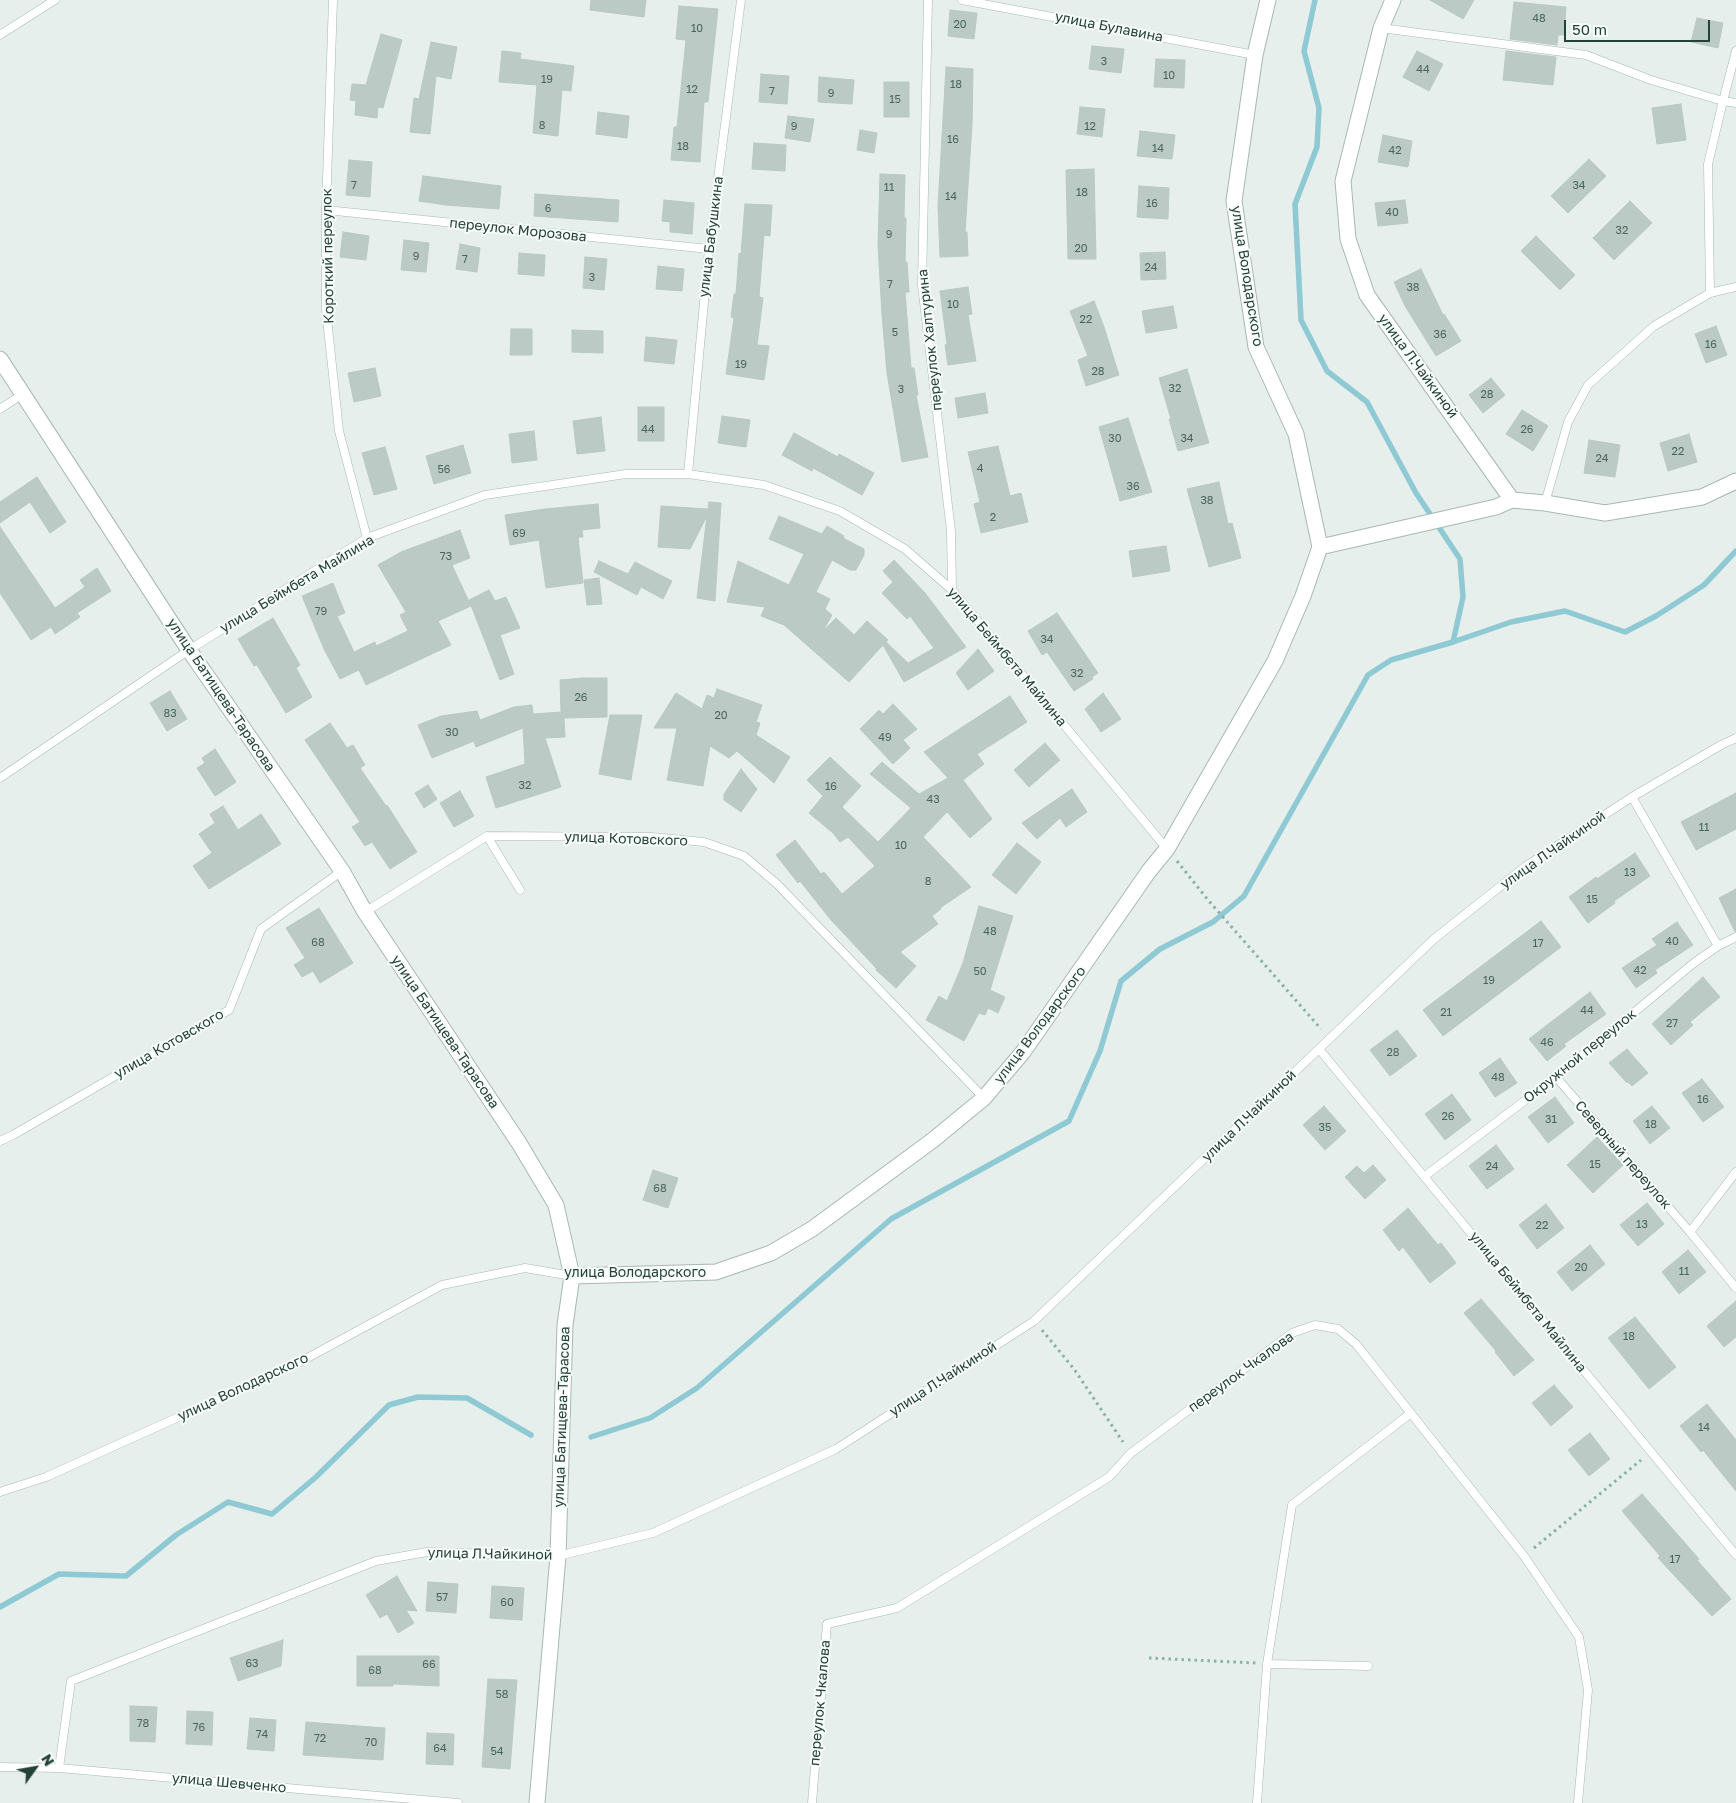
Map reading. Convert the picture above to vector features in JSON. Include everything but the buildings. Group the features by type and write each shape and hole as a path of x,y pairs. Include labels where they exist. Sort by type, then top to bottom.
{"street":[{"name":"улица Володарского","path":"572,1276 716,1272 771,1253 812,1229 934,1140 984,1098 1022,1052 1167,849 1276,661 1303,596 1320,547 1296,434 1256,347 1234,201 1255,55 1268,0"},
{"name":"улица Л.Чайкиной","path":"1393,0 1381,28 1343,181 1348,239 1367,295 1512,500"},
{"name":"улица Батищева-Тарасова","path":"0,359 189,650 342,871 365,912 518,1143 556,1205 572,1276 565,1325 558,1556 537,1803"},
{"path":"1320,547 1496,507 1512,500 1546,503 1605,513 1702,496 1736,481"}],"lane":[{"path":"0,35 55,0"},
{"name":"Короткий переулок","path":"333,0 326,210 326,309 339,431 367,538"},
{"name":"улица Бабушкина","path":"688,474 709,249 741,0"},
{"name":"переулок Халтурина","path":"928,0 922,285 951,531 952,590"},
{"name":"улица Булавина","path":"962,0 1255,55"},
{"path":"1381,28 1586,55 1651,80 1736,103"},
{"path":"1710,293 1708,164 1736,51"},
{"name":"переулок Морозова","path":"326,210 709,249"},
{"path":"1546,503 1568,422 1588,385 1654,326 1710,293 1736,287"},
{"path":"0,409 23,394"},
{"name":"улица Беймбета Майлина","path":"0,778 189,650 367,538 486,495 626,474 688,474 764,484 840,511 905,549 952,590 1167,849"},
{"name":"улица Л.Чайкиной","path":"59,1768 71,1681 376,1561 427,1552 558,1556 652,1533 836,1449 1034,1321 1434,939 1526,866 1632,797 1722,744 1736,738"},
{"path":"1632,797 1718,946"},
{"path":"365,912 487,836 520,890"},
{"name":"улица Котовского","path":"487,836 652,838 704,842 744,856 777,884 984,1098"},
{"name":"улица Котовского","path":"0,1140 13,1135 229,1010 261,929 342,871"},
{"name":"Окружной переулок","path":"1425,1176 1556,1077 1695,962 1718,946 1736,937"},
{"name":"улица Беймбета Майлина","path":"1319,1049 1736,1555"},
{"name":"Северный переулок","path":"1556,1077 1736,1288"},
{"path":"1690,1232 1736,1172"},
{"name":"улица Володарского","path":"0,1492 46,1477 300,1362 442,1285 525,1268 572,1276"},
{"name":"переулок Чкалова","path":"812,1803 827,1624 897,1608 1109,1477 1131,1453 1292,1333 1315,1326 1338,1330 1356,1344 1524,1556 1579,1637 1588,1690 1578,1803"},
{"path":"1257,1803 1267,1664 1292,1505 1411,1413"},
{"path":"1267,1664 1368,1666"},
{"name":"улица Шевченко","path":"0,1767 59,1768 458,1803"}],"path":[{"path":"1167,849 1208,900 1330,1039"},
{"path":"1034,1321 1074,1369 1131,1453"},
{"path":"1524,1556 1651,1452"},
{"path":"1149,1658 1267,1664"}],"waterway":[{"path":"1315,0 1304,51 1319,108 1317,147 1295,204 1301,320 1327,371 1367,402 1416,493 1460,559 1463,597 1453,642"},
{"path":"591,1437 650,1418 697,1388 891,1219 1069,1121 1100,1051 1121,981 1160,949 1213,922 1244,896 1368,675 1391,660 1453,642 1511,622 1565,611 1625,632 1656,616 1704,585 1736,551"},
{"path":"0,1607 59,1574 126,1576 176,1535 228,1502 272,1514 316,1477 389,1405 418,1397 467,1398 531,1435"}]}
